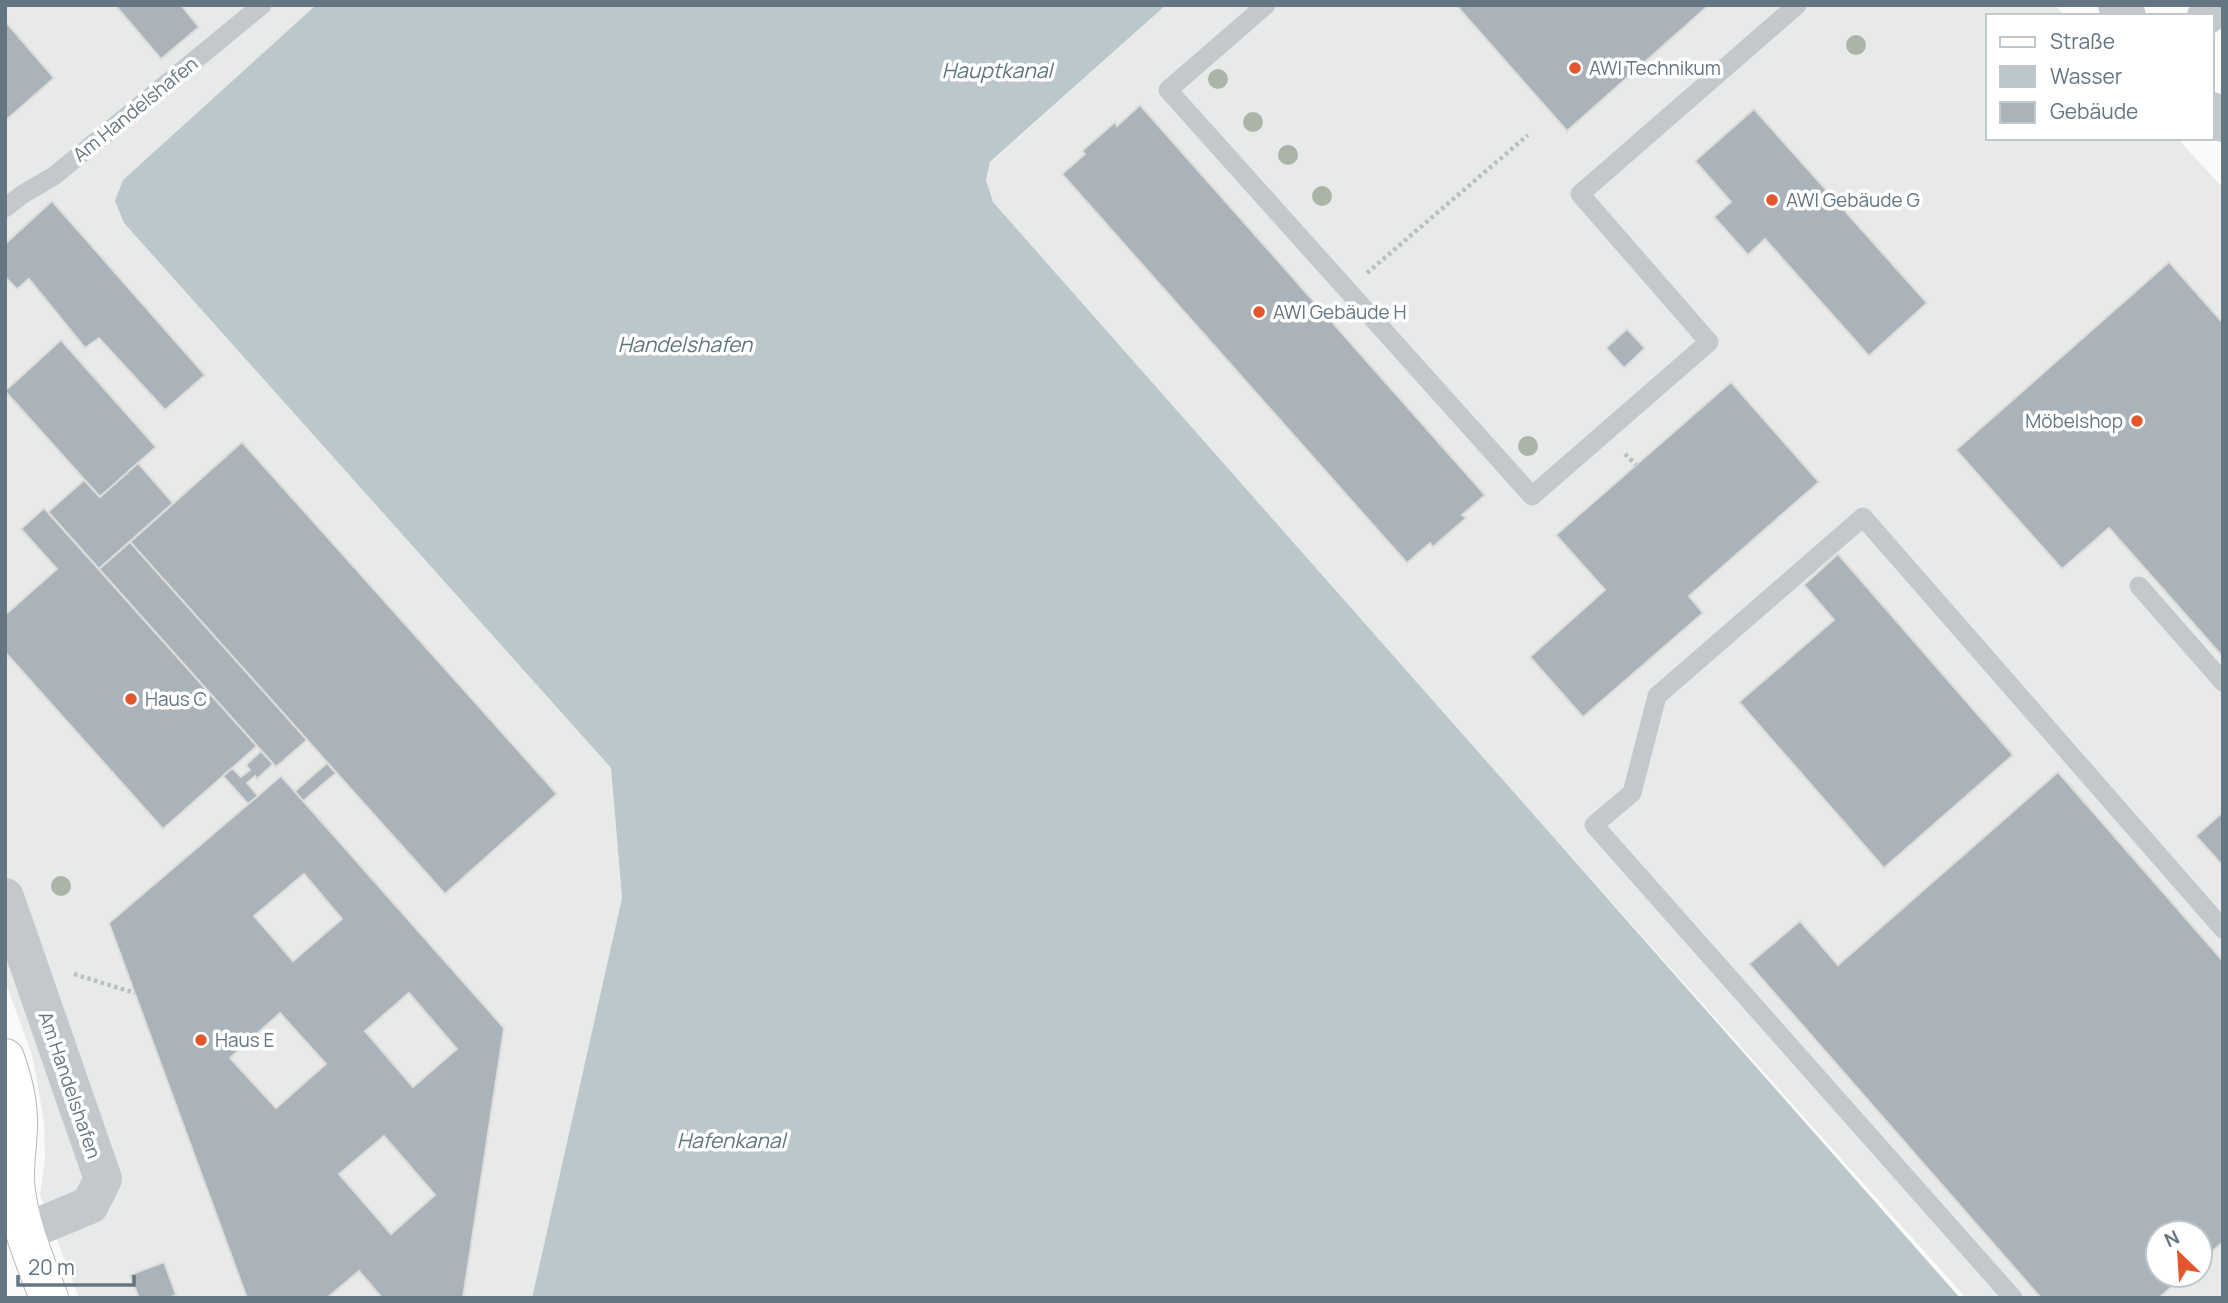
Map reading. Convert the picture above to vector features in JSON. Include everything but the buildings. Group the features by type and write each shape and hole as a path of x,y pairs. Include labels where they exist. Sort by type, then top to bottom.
{"street":[{"name":"Am Handelshafen","path":"5,897 103,1179 90,1205 25,1232"},
{"path":"5,1058 17,1103 15,1184 25,1232 49,1298"}],"lane":[{"name":"Am Handelshafen","path":"5,208 54,176 262,5"},
{"path":"1266,5 1168,90 1532,496 1709,342 1580,194 1797,5"},
{"path":"2013,1298 1594,825 1632,793 1657,696 1863,517 2223,929"},
{"path":"2139,586 2223,682"}],"path":[{"path":"1348,289 1528,135"},
{"path":"26,959 135,993"}],"shaded area":[{"path":"5,5 316,5 124,180 115,201 124,223 611,768 622,898 532,1298 79,1298 40,1195 45,1159 44,1124 39,1092 32,1055 5,981"},
{"path":"1166,5 2055,5 2062,14 1986,14 1986,140 2179,140 2223,188 2223,1298 1966,1298 1514,793 993,202 986,180 990,163"}],"water":[{"name":"Handelshafen","path":"316,5 1166,5 990,162 986,180 993,202 1960,1298 532,1298 622,898 611,768 124,223 115,201 123,180"}],"place":[{"name":"AWI Technikum","path":"1575,68"},
{"name":"AWI Gebäude G","path":"1772,200"},
{"name":"AWI Gebäude H","path":"1259,312"},
{"name":"Möbelshop","path":"2137,421"},
{"name":"Haus C","path":"131,699"},
{"name":"Haus E","path":"201,1040"}],"water label":[{"name":"Hauptkanal","path":"997,70"},
{"name":"Hafenkanal","path":"731,1140"}]}
